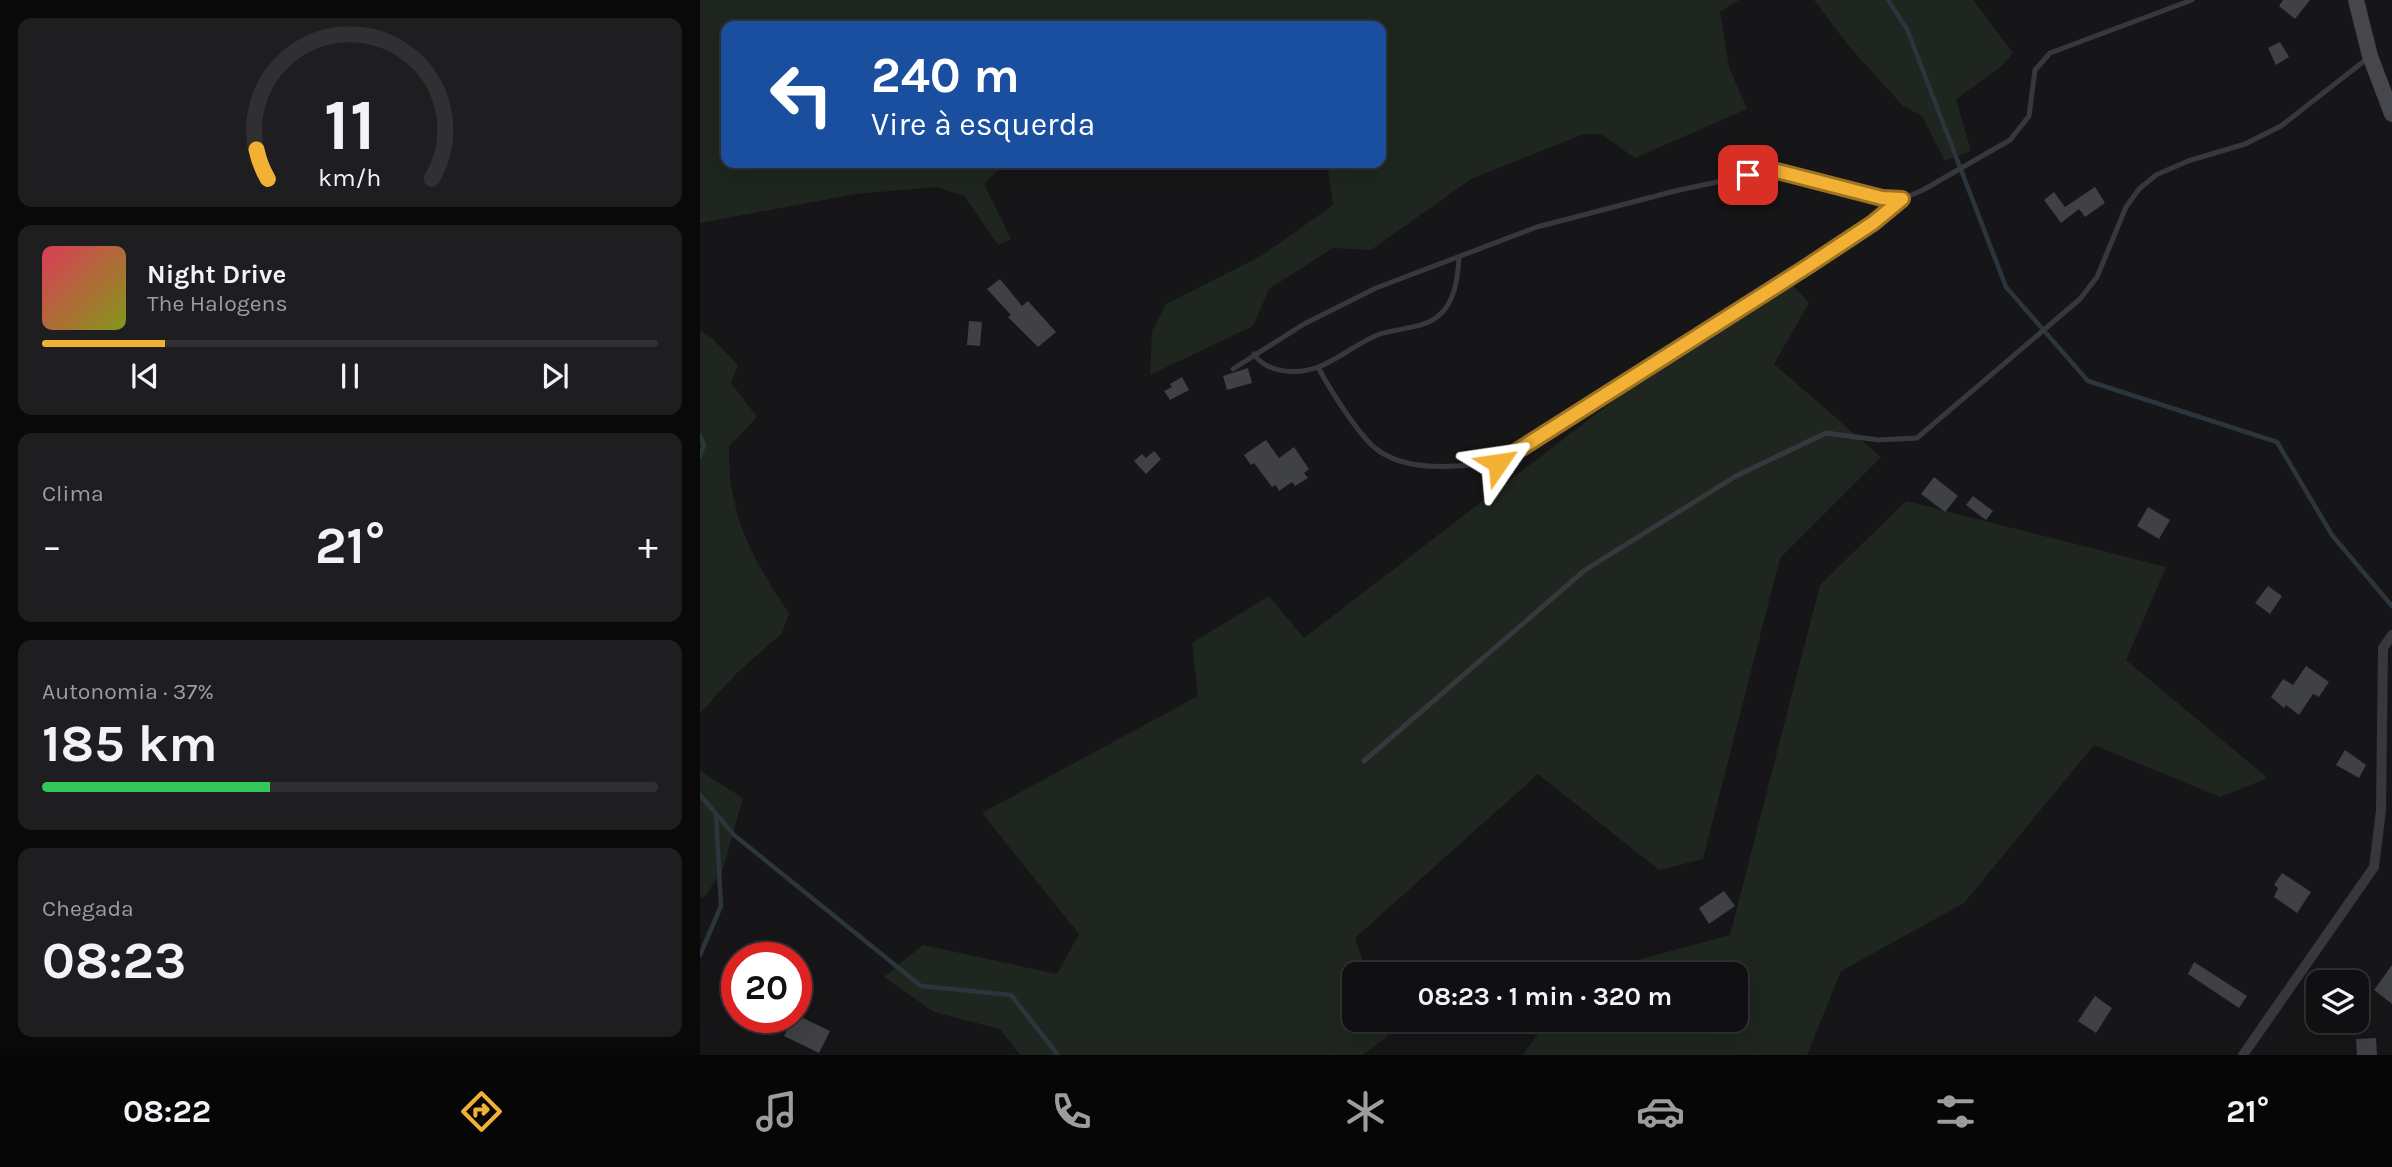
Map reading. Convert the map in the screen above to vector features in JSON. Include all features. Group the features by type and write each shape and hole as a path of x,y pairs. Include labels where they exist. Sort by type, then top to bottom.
{"main road":[{"path":"2356,0 2370,56 2392,114"}],"street":[{"path":"2243,1055 2374,867 2381,810 2383,648 2392,635"}],"lane":[{"path":"1318,367 1347,412 1375,448 1402,461 1448,467 1498,463 1808,266 1873,223 1902,199 1923,190 2010,140 2029,116 2035,70 2050,53 2192,0"},
{"path":"1364,761 1585,570 1735,476 1826,433 1878,440 1919,437 2080,299 2097,277 2126,207 2139,189 2156,175 2188,161 2245,144 2281,126 2370,56"},
{"path":"1233,369 1304,324 1376,288 1537,228 1675,191 1773,170 1882,198 1902,199"},
{"path":"1254,354 1259,362 1272,369 1295,371 1318,367 1381,334 1419,326 1438,317 1450,301 1458,276 1459,257"}],"shaded area":[{"path":"700,0 1739,0 1720,12 1729,67 1747,109 1635,158 1601,134 1584,134 1471,179 1371,250 1333,248 1269,289 1253,326 1150,375 1152,331 1166,304 1261,256 1333,205 1328,168 1386,168 1386,21 721,21 721,168 1001,168 984,184 1011,239 998,245 965,197 938,187 856,194 700,223"},
{"path":"1814,0 1973,0 2013,53 2002,66 1956,99 1971,151 1945,161 1922,116 1903,106 1848,45"},
{"path":"1781,272 1809,303 1774,364 1881,457 1780,558 1703,859 1659,870 1538,774 1355,938 1363,962 1342,962 1342,1032 1387,1032 1388,1036 1363,1055 1020,1055 1000,1029 934,1012 884,977 923,945 1057,974 1079,934 982,813 1198,696 1192,643 1269,596 1304,638"},
{"path":"700,331 712,338 738,365 731,383 757,417 729,446 733,493 744,534 753,554 789,613 782,633 737,673 700,713"},
{"path":"1906,501 2166,567 2126,660 2268,778 2220,797 2094,745 1964,903 1841,971 1807,1055 1523,1055 1539,1032 1748,1032 1748,962 1629,962 1730,935 1820,585"},
{"path":"700,771 743,798 723,869 705,896 700,898"}],"building":[{"path":"2283,0 2310,0 2295,19 2279,6"},
{"path":"2280,42 2289,57 2276,65 2268,48"},
{"path":"2095,187 2105,203 2085,217 2079,209 2061,223 2044,200 2054,192 2065,207"},
{"path":"1000,279 1022,306 1028,301 1056,332 1038,347 1008,317 1011,315 987,289"},
{"path":"969,321 982,322 980,346 967,345"},
{"path":"1248,368 1252,383 1227,390 1223,376"},
{"path":"1182,377 1189,390 1170,400 1164,391"},
{"path":"1266,440 1279,458 1294,447 1309,469 1304,473 1308,478 1295,486 1292,482 1279,491 1276,485 1272,487 1254,463 1251,465 1244,455"},
{"path":"1154,451 1161,459 1146,474 1134,461 1142,454 1146,458"},
{"path":"1934,477 1958,496 1945,512 1921,494"},
{"path":"1973,496 1993,511 1986,520 1966,505"},
{"path":"2148,507 2170,520 2159,539 2137,526"},
{"path":"2268,586 2282,596 2270,614 2255,603"},
{"path":"2306,666 2329,682 2319,697 2313,694 2299,715 2286,705 2284,708 2271,697 2283,679 2293,685"},
{"path":"2345,750 2366,765 2359,778 2336,765"},
{"path":"2282,873 2311,892 2297,913 2274,897 2278,888 2274,885"},
{"path":"1724,891 1735,906 1709,924 1699,908"},
{"path":"2194,962 2247,996 2239,1008 2188,974"},
{"path":"2392,965 2392,1004 2374,990"},
{"path":"2095,996 2112,1008 2096,1033 2078,1021"},
{"path":"812,1022 830,1031 819,1053 784,1036 786,1033 812,1033"},
{"path":"2376,1038 2377,1055 2357,1055 2356,1039"}],"waterway":[{"path":"1888,0 1907,29 2006,287 2088,381 2277,442 2332,535 2392,606"},
{"path":"700,436 704,445 700,456"},
{"path":"700,795 734,835 921,986 1011,995 1058,1055"},
{"path":"700,955 721,906 716,814"}],"route":[{"path":"1498,463 1808,266 1873,223 1902,199 1882,198 1773,170 1748,175"}]}
